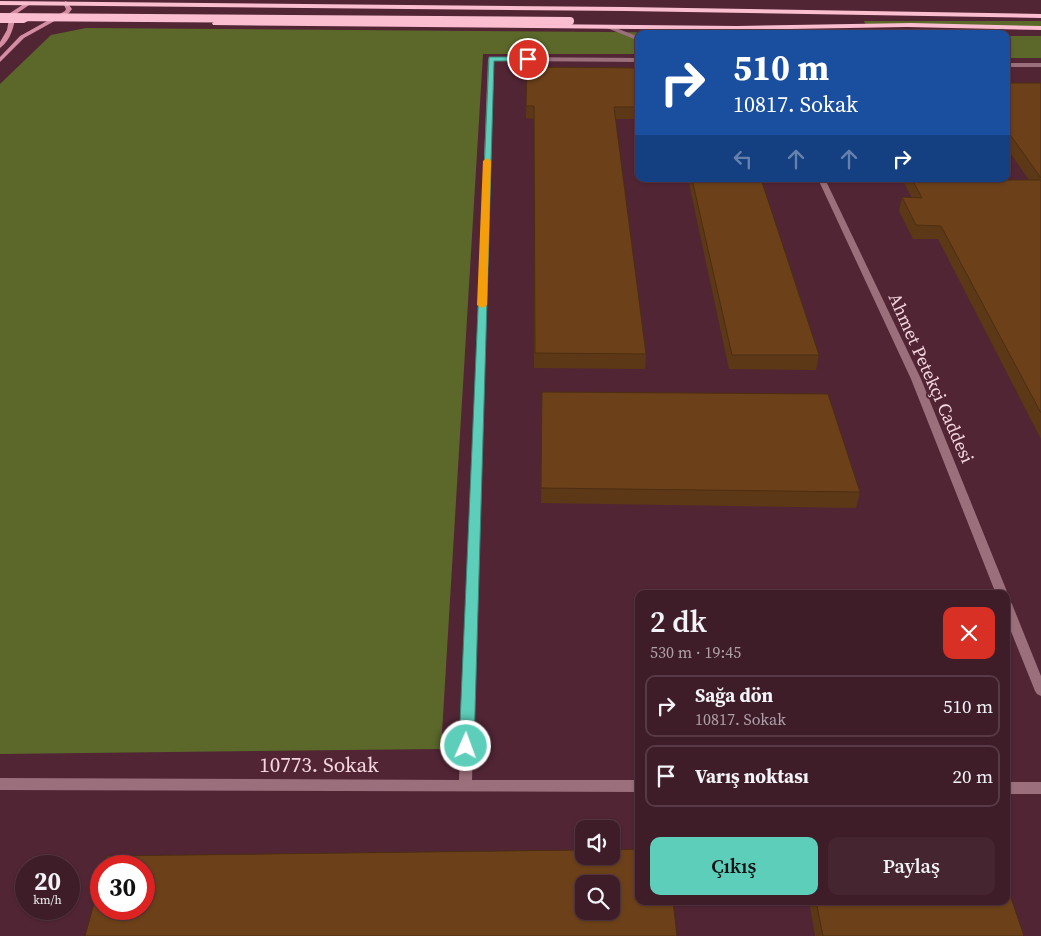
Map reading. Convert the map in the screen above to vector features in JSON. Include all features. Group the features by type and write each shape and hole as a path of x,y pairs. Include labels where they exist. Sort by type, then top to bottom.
{"highway":[{"path":"0,3 64,2 625,9 955,16"},
{"path":"0,10 569,18 1041,28"},
{"path":"0,17 569,18 1041,16"},
{"path":"0,21 737,28 911,25"}],"main road":[{"path":"0,46 9,34 14,21 13,13 33,2"},
{"path":"0,60 22,37 67,12 69,6 64,2"}],"street":[{"path":"609,27 635,37"},
{"path":"732,30 737,28"},
{"path":"465,785 491,59 635,60"},
{"path":"1010,64 1041,64"},
{"name":"Ahmet Petekçi Caddesi","path":"822,182 916,378 1000,590"},
{"path":"1010,614 1041,691"},
{"name":"10773. Sokak","path":"0,784 635,786"},
{"path":"1010,788 1041,788"}],"green space":[{"path":"864,21 1041,21 1041,28 866,25"},
{"path":"86,28 635,32 635,54 483,54 441,749 0,754 0,84 51,35"},
{"path":"1010,36 1041,36 1041,58 1010,58"}],"building":[{"path":"527,67 635,68 635,107 614,107 646,354 535,353 534,106 526,106"},
{"path":"1010,83 1041,83 1041,178 1010,135"},
{"path":"1010,180 1041,180 1041,413 941,226 916,225 902,197 922,198 914,182 1010,182"},
{"path":"693,182 762,182 819,355 732,355"},
{"path":"542,392 828,394 860,492 541,488"},
{"path":"635,849 635,905 673,905 677,936 85,936 90,918 90,920 155,920 155,855 575,850 575,865 620,865 620,850"},
{"path":"1010,895 1024,936 823,936 817,905 1010,905"}],"slow traffic":[{"path":"482,305 487,161"}],"route":[{"path":"466,746 491,59 528,59"}]}
